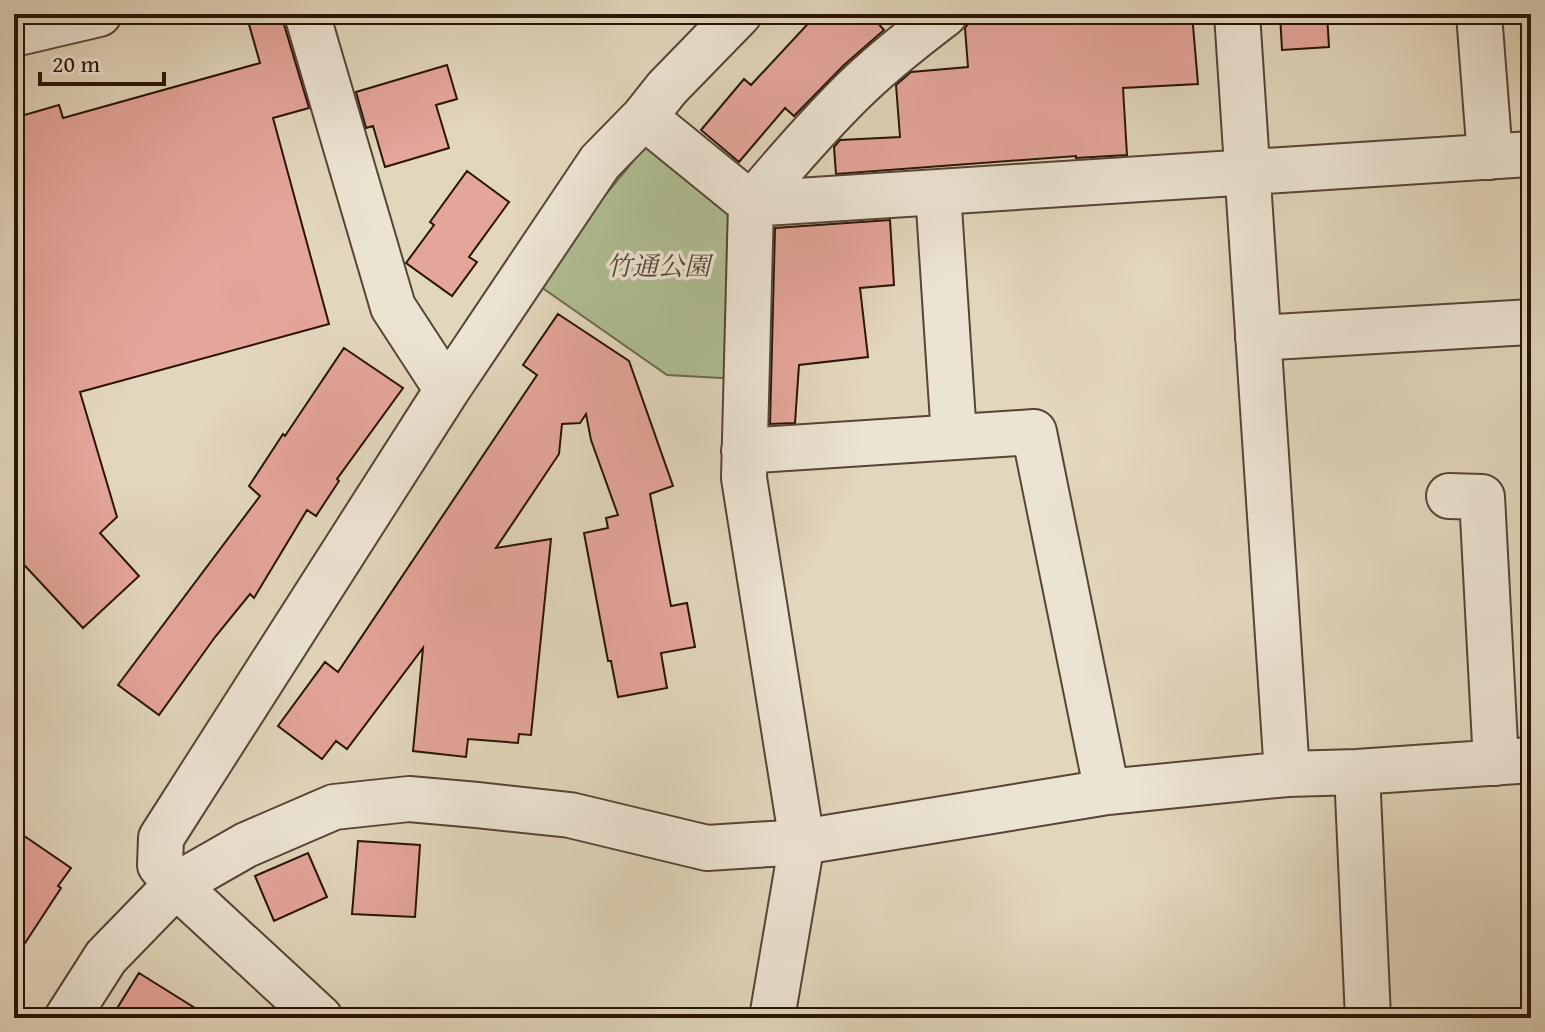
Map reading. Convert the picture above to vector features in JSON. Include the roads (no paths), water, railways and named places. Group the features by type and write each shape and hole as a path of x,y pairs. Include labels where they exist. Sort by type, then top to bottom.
{"street":[{"path":"14,34 99,14"},
{"path":"307,14 393,307 447,390"},
{"path":"320,1018 176,885 160,865 161,838 447,390 600,162 739,14"},
{"path":"772,1018 802,842 744,478 751,204 851,92 945,14"},
{"path":"1237,14 1287,774"},
{"path":"644,117 751,204 1511,156 1479,14"},
{"path":"938,192 954,437"},
{"path":"1258,338 1531,322"},
{"path":"744,451 1034,432 1107,792"},
{"path":"67,1018 106,957 176,885 246,845 334,807 409,799 570,815 707,848 802,842 1107,792 1287,774 1513,761 1481,496"},
{"path":"1357,772 1368,1018"}],"park label":[{"name":"竹通公園","path":"658,265"}]}
